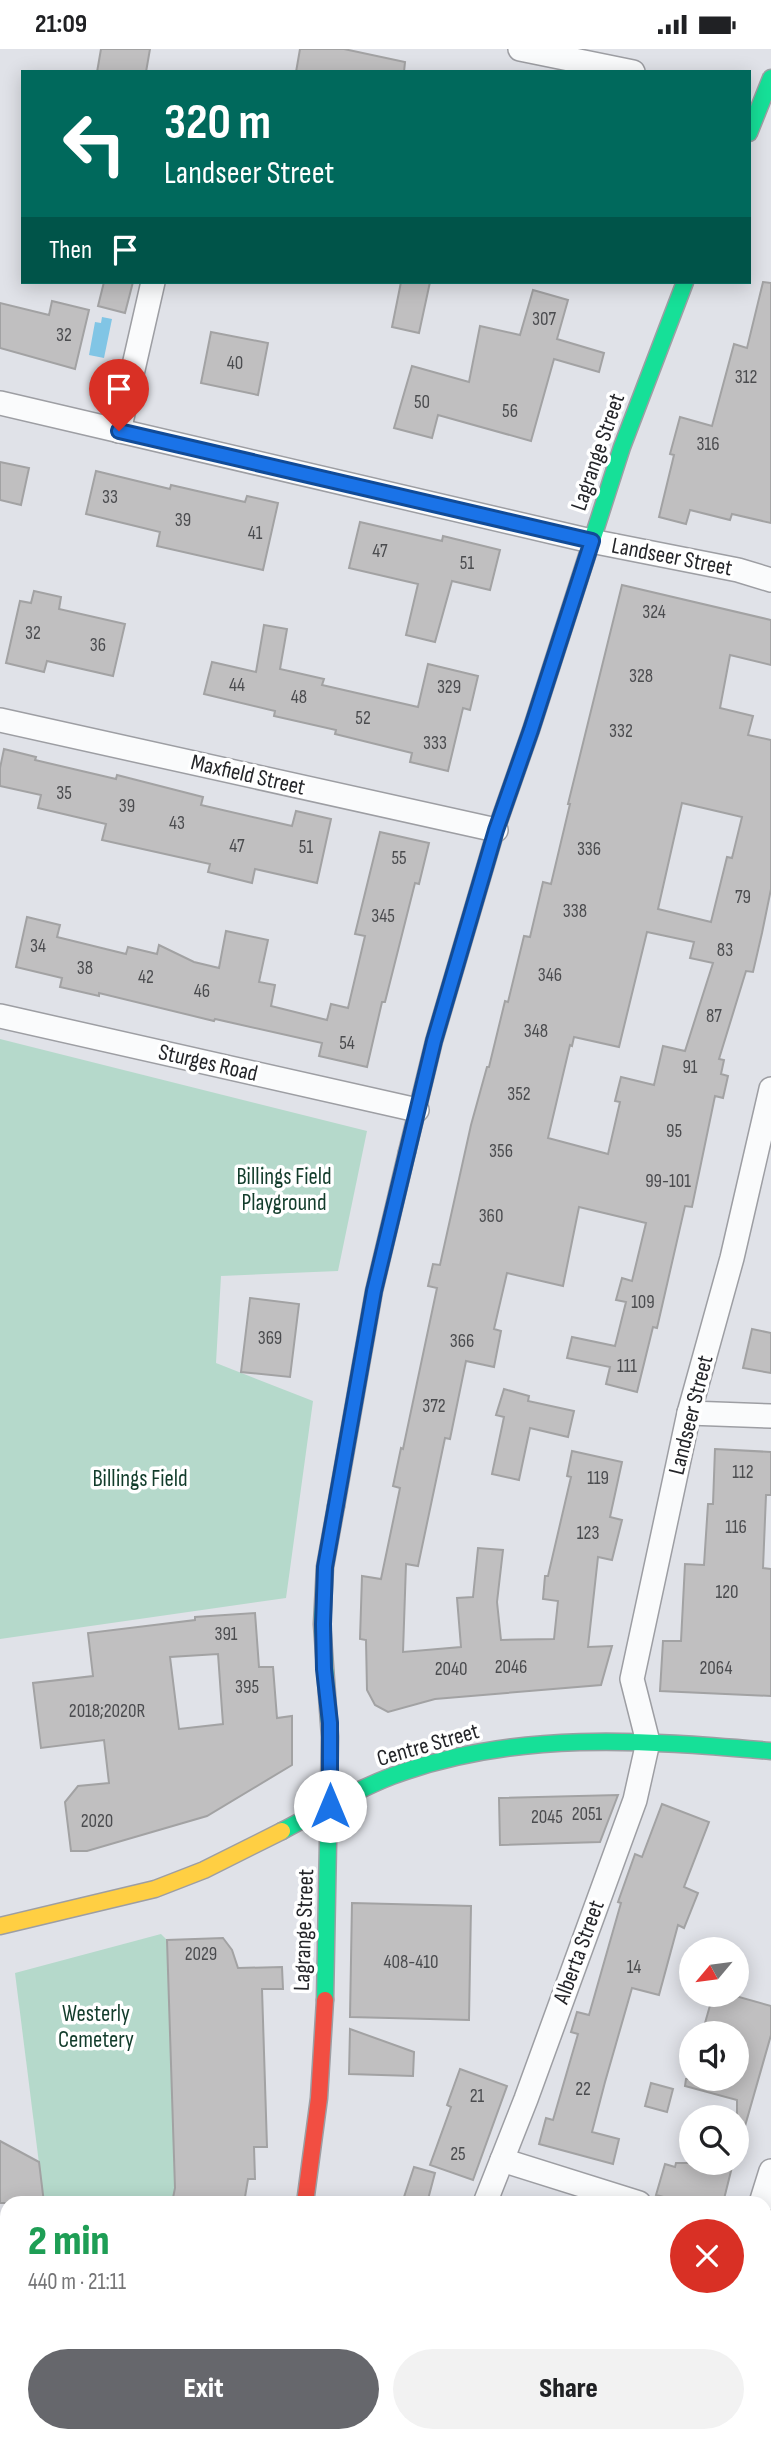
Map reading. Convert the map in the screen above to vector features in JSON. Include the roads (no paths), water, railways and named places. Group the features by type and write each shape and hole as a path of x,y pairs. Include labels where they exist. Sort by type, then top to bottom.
{"main road":[{"path":"751,126 761,92"},
{"name":"Lagrange Street","path":"306,2196 320,2098 324,2028 330,1806 330,1723 324,1669 323,1624 325,1567 374,1291 434,1041 496,830 622,447 684,284"},
{"name":"Centre Street","path":"0,1927 162,1887 204,1870 395,1775 469,1754 505,1747 584,1740 771,1751"}],"street":[{"path":"520,49 623,70"},
{"path":"119,431 153,284"},
{"name":"Landseer Street","path":"0,404 592,541 738,570 771,580"},
{"name":"Maxfield Street","path":"0,720 496,830"},
{"name":"Sturges Road","path":"0,1016 417,1111"},
{"name":"Landseer Street","path":"648,1742 632,1679 689,1413 732,1258 771,1089"},
{"path":"689,1413 771,1416"},
{"name":"Alberta Street","path":"488,2196 635,1800 648,1742"},
{"path":"502,2160 617,2196"},
{"path":"763,2196 771,2171"}],"water":[{"path":"102,317 112,319 104,358 89,355 95,322 101,323"}],"park label":[{"name":"Billings Field Playground","path":"284,1190"},
{"name":"Billings Field","path":"140,1479"},
{"name":"Westerly Cemetery","path":"96,2027"}]}
